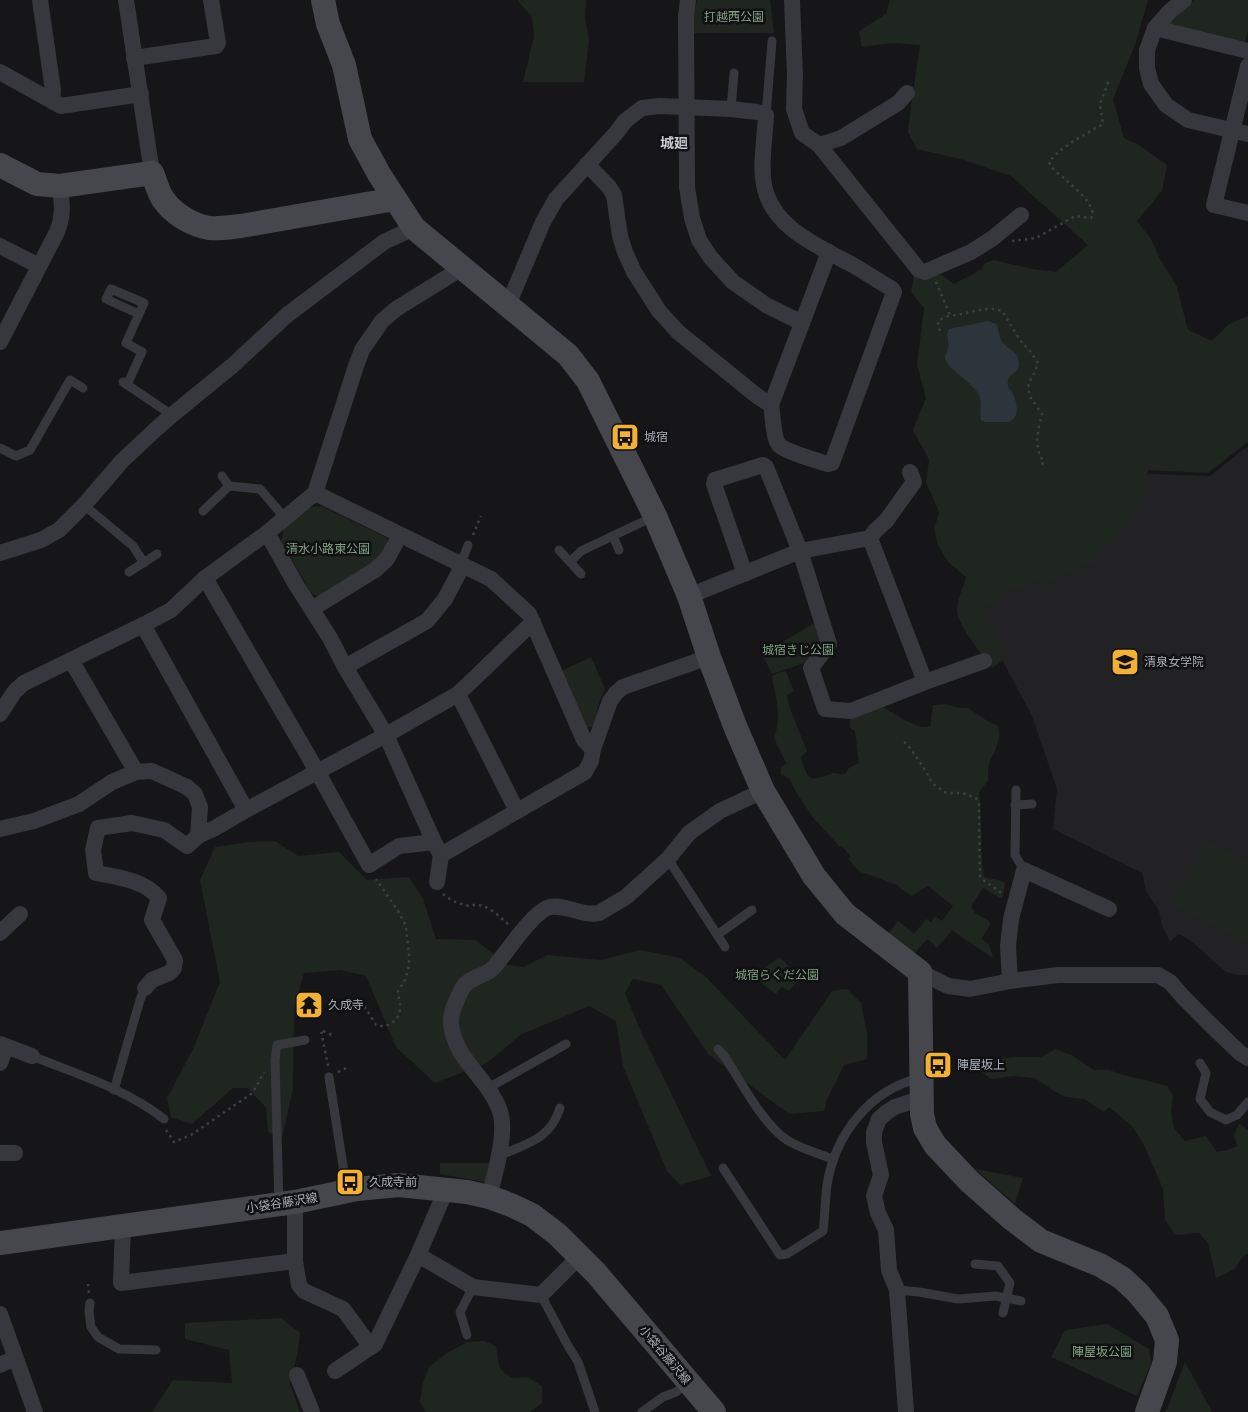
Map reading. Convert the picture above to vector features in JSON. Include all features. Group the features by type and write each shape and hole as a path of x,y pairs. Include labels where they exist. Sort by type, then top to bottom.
{"street":[{"path":"40,0 54,90 52,101"},
{"path":"126,0 152,173 162,197 181,216 193,223 209,228 232,227 395,199"},
{"path":"134,58 216,46 218,43 211,0"},
{"path":"323,0 328,24 344,65 360,139 414,228 568,356 578,366 588,381 655,516 689,596 709,657 762,791 814,876 845,914 920,972 948,986 970,988 1058,975 1158,975 1170,982 1211,1025 1240,1053 1248,1058"},
{"path":"688,0 686,16 687,187 692,218 699,240 711,258 733,282 766,305 802,324"},
{"path":"792,0 795,75 794,109 802,133 819,145 919,270 925,272 971,252 993,238 1021,215"},
{"path":"1184,0 1170,11 1155,28 1147,50 1147,68 1151,84 1166,105 1188,120 1240,132"},
{"path":"1155,28 1248,51"},
{"path":"1248,66 1240,132 1214,205 1248,213"},
{"path":"0,72 62,106 141,94"},
{"path":"819,145 841,138 898,103 907,93"},
{"path":"508,305 556,199 626,120 642,108 660,106 731,109 766,115 763,170 765,186 770,203 779,216 798,234 829,252 892,289 894,292 832,463 828,464 786,449 779,444 776,437 771,405 829,252"},
{"path":"586,164 609,187 614,195 620,236 625,252 634,272 658,311 678,332 771,405"},
{"path":"0,165 37,184 60,186 152,173"},
{"path":"0,342 62,220 60,186"},
{"path":"0,553 41,540 59,530 84,505 122,461 172,415 232,366 287,315 384,242 414,228"},
{"path":"0,246 39,266"},
{"path":"0,714 15,691 24,683 171,610 205,578 267,533 315,493 356,366 362,350 371,335 382,321 396,309 462,268"},
{"path":"745,574 714,484 715,480 763,465 766,467 800,551 829,644 811,668 825,709 850,711 984,661"},
{"path":"689,596 800,551 870,538 886,521 914,482 910,472"},
{"path":"315,493 491,579 530,614 584,740 593,749"},
{"path":"267,533 386,735 438,848 437,882"},
{"path":"312,609 375,570 387,558 400,535"},
{"path":"870,538 925,682"},
{"path":"345,667 427,621 445,599 462,565"},
{"path":"205,578 369,865 399,846 438,848 517,811 585,772 591,761 593,749 610,702 622,687 709,657"},
{"path":"145,988 152,980 169,973 174,968 175,960 152,920 159,898 152,890 123,878 96,873 94,850 98,828 132,823 164,830 187,846 198,836 458,694 533,622"},
{"path":"143,625 246,810"},
{"path":"71,660 136,772"},
{"path":"458,694 517,811"},
{"path":"0,829 34,821 79,804 112,782 136,772 152,771 187,787 195,794 200,807 198,836"},
{"path":"489,1197 499,1156 501,1138 500,1112 488,1088 464,1058 453,1035 451,1021 453,1009 464,985 489,972 523,931 547,908 557,906 595,914 599,912 626,897 668,859 689,833 720,811 762,791"},
{"path":"1010,981 1008,946 1014,910 1024,870 1109,909"},
{"path":"0,933 20,914"},
{"path":"920,972 922,1114 925,1128 930,1138 968,1181 1012,1219 1041,1241 1100,1265 1122,1278 1138,1293 1157,1316 1167,1340 1165,1362 1147,1412"},
{"path":"0,1063 3,1045 32,1056"},
{"path":"906,1412 897,1290 889,1270 886,1230 874,1196 881,1175 874,1142 874,1132 879,1120 887,1112 922,1088"},
{"name":"小袋谷藤沢線","path":"0,1242 287,1203 357,1189 399,1185 467,1192 489,1197 532,1215 557,1234 596,1273 714,1412"},
{"path":"334,1371 375,1344 418,1255 446,1190"},
{"path":"287,1203 299,1285 304,1290 343,1309 371,1347"},
{"path":"123,1226 121,1283 295,1261"},
{"path":"418,1255 473,1287 541,1295 580,1256"},
{"path":"0,1314 35,1412"},
{"path":"0,1365 15,1358"},
{"path":"297,1375 312,1412"}],"lane":[{"path":"766,115 772,41"},
{"path":"731,109 734,73"},
{"path":"140,314 126,343 142,352 125,384 172,415"},
{"path":"0,448 16,456 30,450 70,380 82,388"},
{"path":"222,476 229,486 260,489 285,518"},
{"path":"203,512 229,486"},
{"path":"84,505 132,546 144,563"},
{"path":"570,562 580,551 655,516"},
{"path":"613,536 619,550"},
{"path":"462,565 468,545"},
{"path":"559,550 581,574"},
{"path":"129,572 157,554"},
{"path":"1016,790 1015,855 1024,870"},
{"path":"1015,805 1032,804"},
{"path":"668,859 725,947"},
{"path":"718,935 752,910"},
{"path":"114,1090 145,988"},
{"path":"287,1203 275,1060 277,1045 305,1040"},
{"path":"488,1088 566,1044"},
{"path":"718,1049 726,1057 775,1131 789,1142 834,1160"},
{"path":"32,1056 114,1090 150,1108 164,1119"},
{"path":"1200,1063 1206,1073 1200,1099 1210,1112 1226,1120 1237,1115 1248,1102"},
{"path":"329,1077 347,1191"},
{"path":"724,1168 780,1255 787,1254 823,1231 827,1184 834,1160 843,1138 862,1111 885,1092 907,1081 922,1088"},
{"path":"499,1156 545,1134 556,1118 560,1108"},
{"path":"975,1264 998,1266 1010,1283 1003,1313"},
{"path":"467,1335 460,1312 473,1287"},
{"path":"897,1290 958,1299 996,1296 1021,1301"},
{"path":"541,1295 578,1362 595,1412"},
{"path":"90,1303 91,1327 98,1337 118,1349 156,1350"},
{"path":"642,1412 688,1383"}],"path":[{"path":"993,238 1004,241 1036,238 1075,216 1091,218 1094,214 1092,208 1051,167 1049,162 1058,152 1103,124 1100,104 1109,80"},
{"path":"925,272 930,282 936,282 950,315"},
{"path":"940,331 939,320 950,315 954,316 967,312 996,309 1002,311 1038,364 1029,382 1028,389 1031,398 1042,414 1037,444 1038,452 1044,462 1039,467"},
{"path":"468,545 481,516"},
{"path":"904,742 908,744 922,765 932,784 946,793 963,793 976,798 979,804 980,876 982,880 1004,895 1014,910"},
{"path":"361,1001 376,1026 388,1026 394,1021 401,1007 398,992 407,973 409,960 404,921 369,870 369,865"},
{"path":"437,882 440,891 448,898 471,906 478,904 493,911 513,928 523,931"},
{"path":"334,1036 321,1030 329,1077 346,1068"},
{"path":"164,1119 167,1133 174,1142 191,1135 251,1094 265,1070 275,1060"}],"shaded area":[{"path":"988,321 996,324 1002,342 1015,354 1019,364 1008,381 1017,409 1015,417 1008,422 985,422 981,420 978,393 949,365 945,356 948,350 947,334 949,329"},
{"name":"清泉女学院","path":"1248,446 1248,975 1237,975 1226,972 1191,941 1179,934 1170,942 1162,926 1159,911 1146,891 1142,873 1053,829 1057,789 1032,716 974,607 1064,553 1149,474 1210,476"}],"green space":[{"path":"518,0 586,0 585,18 589,40 584,82 523,82 534,36 532,17"},
{"name":"打越西公園","path":"697,0 770,0 774,33 694,33 694,15"},
{"path":"890,0 1148,0 1135,45 1113,99 1124,138 1139,145 1167,165 1162,191 1137,221 1151,239 1159,257 1177,287 1188,330 1212,341 1229,324 1248,316 1248,442 1208,473 1148,470 1145,491 1132,519 1114,540 1100,550 1093,564 1079,567 1043,587 1036,581 1002,594 984,609 990,627 1002,644 1006,655 992,668 966,632 958,617 958,602 966,577 948,562 938,545 934,530 939,512 926,482 929,460 913,430 926,398 917,364 924,308 911,292 914,274 942,275 954,284 982,269 985,263 994,260 1032,269 1056,272 1088,245 1011,176 964,160 917,149 908,132 920,45 891,43 862,47 859,31 886,14"},
{"path":"1194,0 1248,0 1248,30 1244,46 1164,26"},
{"name":"清水小路東公園","path":"321,506 387,538 389,547 383,557 320,597 312,594 281,541 284,528 308,508"},
{"name":"城宿きじ公園","path":"816,622 821,643 807,662 772,674 762,654"},
{"path":"591,657 605,689 599,702 594,726 587,728 561,671"},
{"path":"784,671 794,691 787,695 789,706 807,751 801,757 808,776 814,779 834,773 845,774 849,768 859,763 855,731 850,728 850,720 852,717 882,706 902,719 921,727 930,727 933,705 946,704 968,708 997,725 999,740 989,764 988,781 979,792 982,862 984,877 1002,881 1005,884 1003,897 1000,898 983,888 971,906 975,913 989,921 990,925 982,938 989,944 993,957 952,930 938,947 936,948 927,939 914,954 886,937 898,921 914,934 926,919 931,922 935,916 942,921 953,906 928,886 911,896 897,885 860,872 848,859 851,857 842,846 839,847 814,819 789,778 781,775 781,768 786,763 774,738 778,715 772,677"},
{"path":"1207,840 1248,863 1248,945 1172,904"},
{"path":"275,841 298,856 339,852 367,880 409,877 423,899 436,939 475,940 508,965 524,967 547,955 600,960 641,950 680,958 707,978 785,1060 832,991 847,989 861,1003 867,1034 867,1059 844,1065 827,1099 824,1111 789,1114 709,1055 661,985 633,979 625,993 638,1025 711,1176 680,1185 667,1171 623,1066 616,1021 589,1006 520,1035 487,1063 435,1083 396,1047 366,976 340,970 304,973 294,1009 293,1089 282,1138 268,1132 266,1107 247,1088 233,1088 192,1124 171,1117 167,1098 194,1047 220,982 200,880 215,847 249,842"},
{"name":"城宿らくだ公園","path":"780,957 800,978 789,991 782,987 776,994 752,976"},
{"path":"1056,1049 1073,1056 1094,1070 1109,1070 1167,1086 1173,1095 1171,1111 1174,1128 1185,1141 1206,1136 1217,1152 1237,1146 1234,1135 1239,1123 1248,1130 1248,1254 1243,1256 1235,1269 1216,1278 1208,1243 1199,1233 1175,1235 1165,1220 1163,1189 1144,1145 1132,1126 1109,1107 1104,1112 1084,1099 1066,1097 1035,1078 1014,1076 991,1079 982,1072 988,1060 1041,1057"},
{"path":"440,1163 493,1163 485,1182 440,1174"},
{"path":"975,1169 1023,1178 1015,1204"},
{"path":"281,1318 300,1333 297,1356 290,1383 300,1412 152,1412 173,1380 232,1383 229,1350 185,1339 185,1323"},
{"name":"陣屋坂公園","path":"1107,1324 1149,1349 1151,1364 1137,1396 1051,1357 1065,1330"},
{"path":"484,1341 496,1346 499,1366 504,1373 513,1378 527,1377 542,1386 542,1403 530,1412 426,1412 420,1402 423,1383 429,1367 447,1353 467,1342"},
{"path":"1185,1362 1212,1412 1166,1412"}],"place":[{"name":"城宿","path":"625,437"},
{"name":"清泉女学院","path":"1125,662"},
{"name":"久成寺","path":"309,1005"},
{"name":"陣屋坂上","path":"938,1065"},
{"name":"久成寺前","path":"350,1182"}],"district":[{"name":"城廻","path":"674,143"}]}
